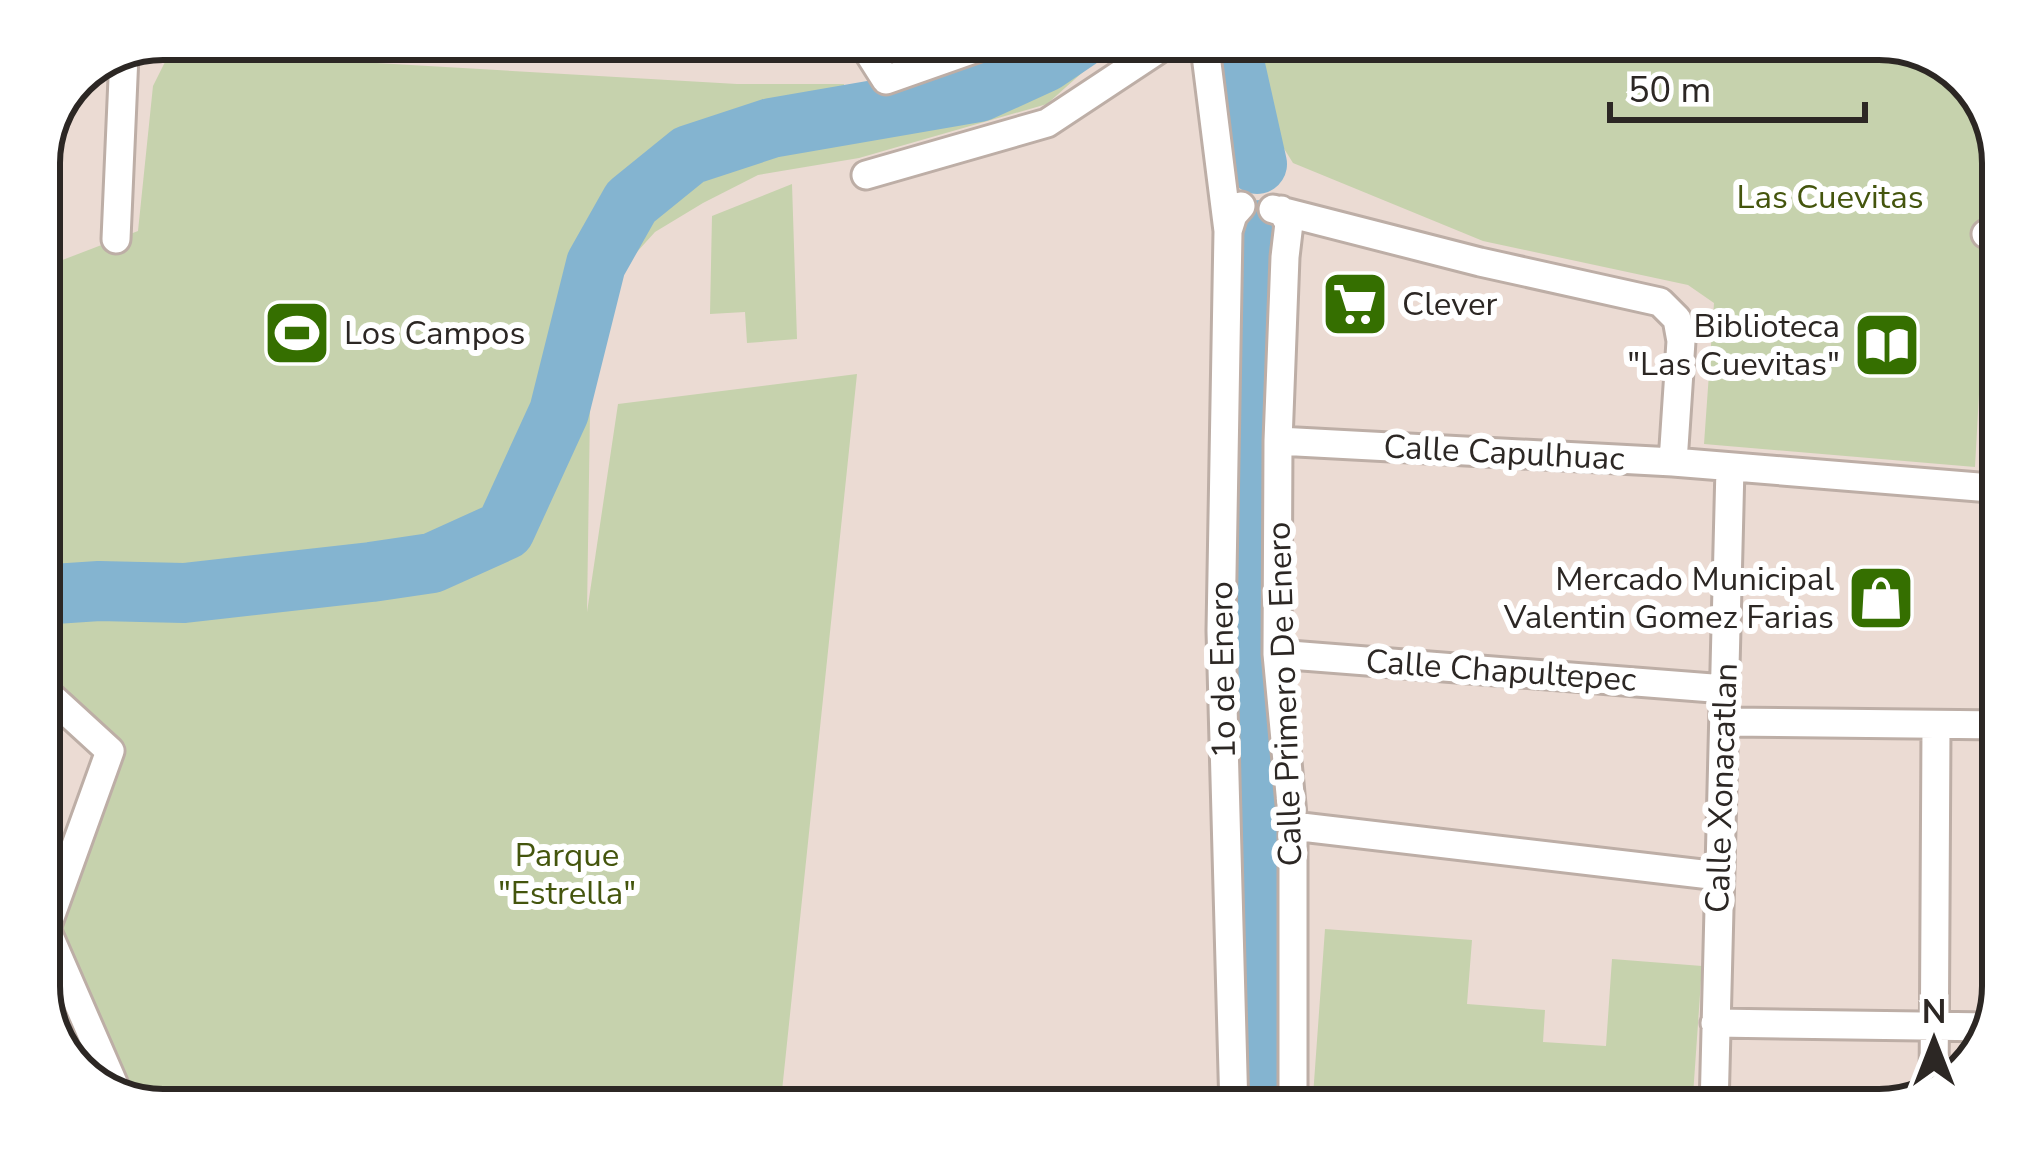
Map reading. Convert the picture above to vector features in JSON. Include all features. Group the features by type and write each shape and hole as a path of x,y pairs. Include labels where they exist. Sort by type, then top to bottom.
{"street":[{"path":"873,60 886,80 937,60"},
{"path":"866,175 1047,123 1142,60"},
{"path":"1207,60 1223,179 1235,218 1281,210 1660,302 1677,319 1681,341 1673,462"},
{"path":"116,238 123,68"},
{"name":"Calle Primero De Enero","path":"1281,210 1289,223 1278,441 1276,654 1293,826 1293,1089"},
{"name":"1o de Enero","path":"1233,1089 1221,631 1235,218"},
{"name":"Calle Capulhuac","path":"1278,441 1673,462 1982,487"},
{"name":"Calle Xonacatlan","path":"1714,1089 1730,466"},
{"name":"Calle Chapultepec","path":"1276,654 1725,688"},
{"path":"60,705 110,751 60,891"},
{"path":"1725,722 1982,725"},
{"path":"1934,1073 1936,726"},
{"path":"1293,826 1719,876"},
{"path":"60,974 107,1072"},
{"path":"1715,1023 1973,1027"}],"green space":[{"name":"Parque \"Estrella\"","path":"959,60 1096,60 1047,104 859,158 758,175 655,232 627,263 604,326 590,410 587,612 618,404 857,374 782,1089 163,1089 136,1085 109,1073 60,961 60,889 109,751 60,706 60,261 138,231 153,86 165,62 342,61 737,84 844,84 844,104 920,86"},
{"path":"1241,60 1254,60 1261,104 1287,164 1262,158"},
{"name":"Las Cuevitas","path":"1257,60 1879,60 1931,74 1965,106 1977,130 1982,156 1982,340 1975,467 1704,444 1714,303 1688,285 1483,241 1293,163 1273,131"},
{"path":"792,184 797,339 747,343 745,312 710,314 712,216"},
{"path":"1325,929 1472,940 1467,1004 1545,1010 1543,1042 1606,1046 1612,959 1702,966 1693,1089 1314,1089"}],"waterway":[{"path":"60,594 184,593 371,572 432,563 505,530 559,412 596,264 631,202 689,155 771,128 979,92 1048,60"},
{"path":"1234,60 1257,164"},
{"path":"1260,230 1254,659 1273,1089"}],"place":[{"name":"Clever","path":"1355,304"},
{"name":"Los Campos","path":"297,333"},
{"name":"Biblioteca \"Las Cuevitas\"","path":"1887,345"},
{"name":"Mercado Municipal Valentin Gomez Farias","path":"1881,598"}]}
